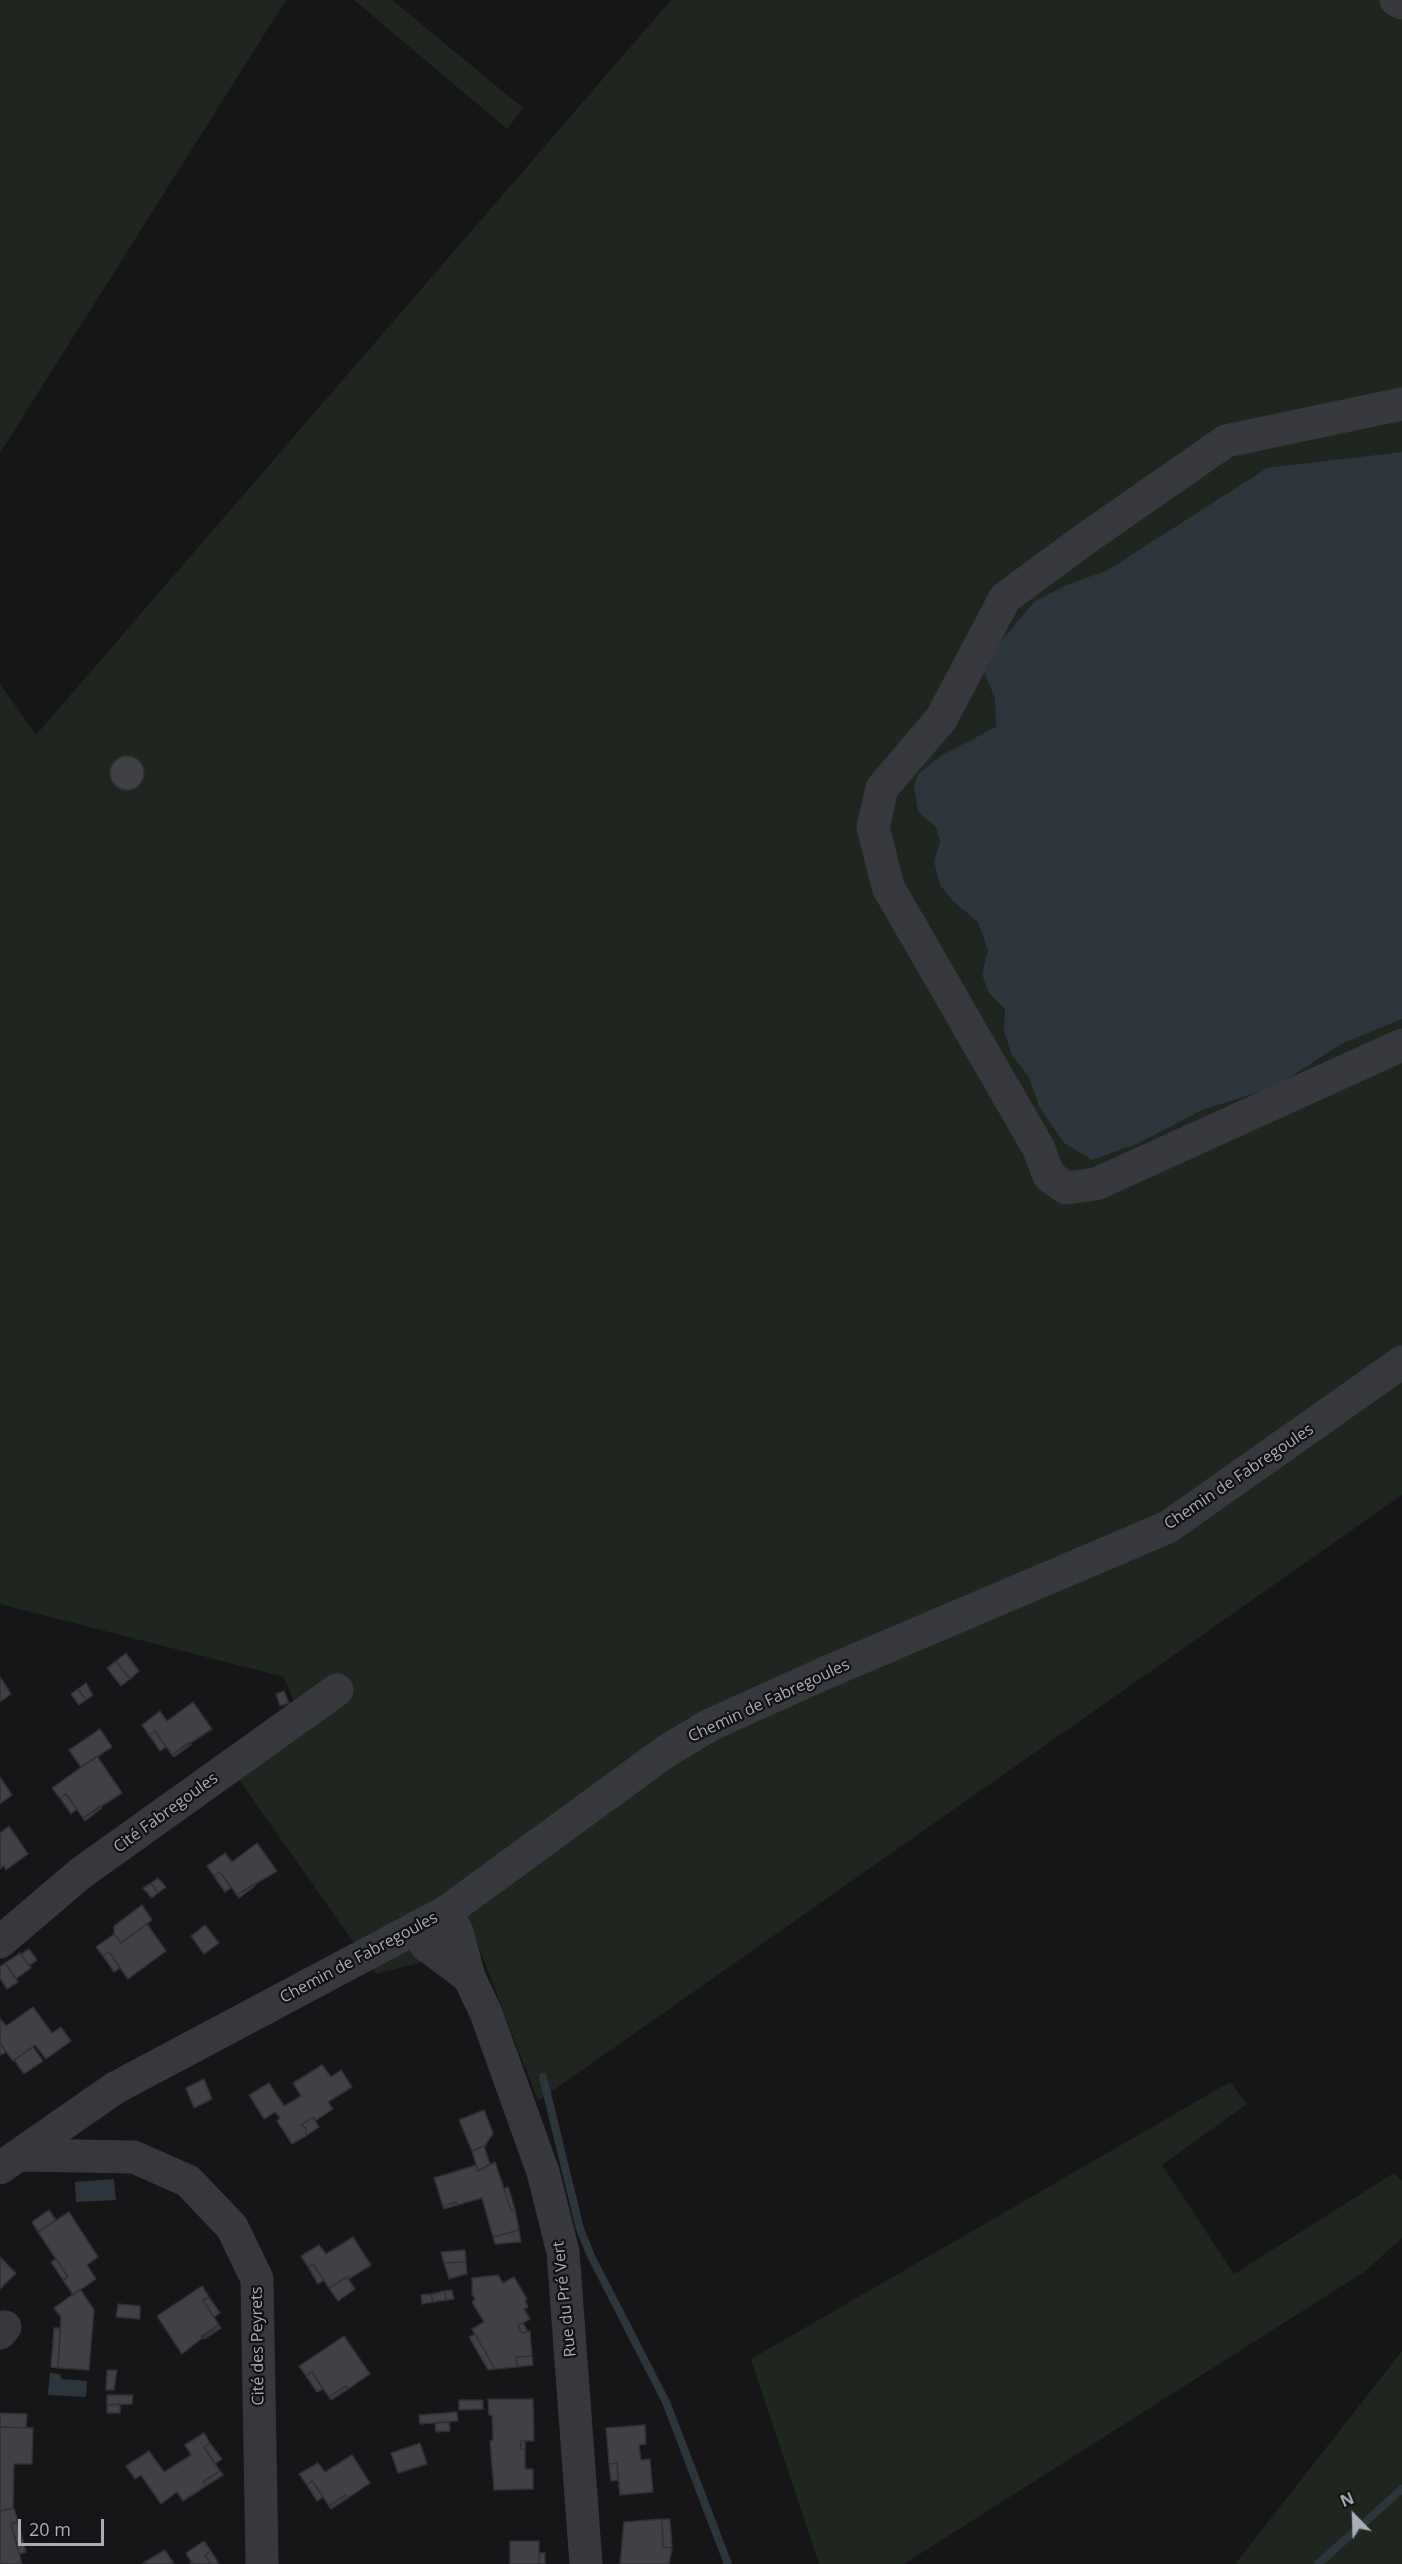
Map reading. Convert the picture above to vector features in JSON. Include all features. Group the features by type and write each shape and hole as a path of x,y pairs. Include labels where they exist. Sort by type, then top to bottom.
{"street":[{"path":"1396,0 1402,3"},
{"path":"1402,404 1226,441 1005,598 941,719 882,788 873,827 888,887 1039,1149 1048,1176 1066,1188 1096,1184 1402,1045"},
{"name":"Chemin de Fabregoules","path":"10,2161 115,2088 446,1912 665,1752 710,1725 825,1673 1168,1527 1402,1362"},
{"name":"Cité Fabregoules","path":"0,1942 81,1874 337,1690"},
{"name":"Rue du Pré Vert","path":"446,1912 457,1932 469,1977 486,2013 543,2172 563,2253 586,2564"},
{"name":"Rue du Pré Vert","path":"417,1927 426,1945 469,1977"},
{"name":"Cité des Peyrets","path":"10,2161 134,2157 188,2181 232,2227 257,2279 262,2564"}],"shaded area":[{"path":"0,0 286,0 0,453"},
{"path":"354,0 392,0 523,108 507,129"},
{"path":"671,0 1402,0 1402,1495 538,2101 479,1948 376,1974 223,1757 295,1705 284,1677 0,1604 0,684 36,735"},
{"path":"1402,452 1402,1019 1341,1044 1275,1087 1202,1110 1139,1143 1092,1160 1064,1143 1039,1106 1029,1078 1012,1055 1004,1031 1005,1009 989,993 982,974 988,950 978,922 953,901 940,885 934,861 940,842 936,827 918,812 914,787 918,774 942,755 996,727 995,698 982,668 994,649 1035,601 1069,584 1108,570 1267,468"},
{"path":"1230,2082 1247,2104 1162,2165 1234,2274 1394,2173 1402,2181 1402,2238 1364,2272 904,2564 819,2564 751,2359"},
{"path":"114,2179 116,2200 76,2202 75,2182"},
{"path":"1402,2351 1402,2564 1235,2564"},
{"path":"50,2373 60,2374 61,2379 87,2381 86,2397 48,2395"}],"building":[{"path":"127,756 139,761 144,773 139,785 127,790 115,785 110,773 115,761"},
{"path":"126,1653 139,1671 130,1679 116,1661"},
{"path":"116,1661 130,1679 121,1686 107,1668"},
{"path":"0,1677 11,1694 0,1702"},
{"path":"86,1683 93,1695 86,1700 78,1689"},
{"path":"78,1689 86,1700 79,1705 71,1694"},
{"path":"284,1691 289,1703 280,1706 276,1694"},
{"path":"193,1702 212,1729 172,1755 155,1731 149,1735 142,1725 160,1711 167,1721"},
{"path":"100,1729 112,1747 81,1767 69,1750"},
{"path":"155,1731 166,1747 160,1751 149,1735"},
{"path":"189,1742 191,1745 174,1757 172,1755"},
{"path":"97,1756 122,1793 83,1818 66,1794 60,1798 52,1788"},
{"path":"0,1777 12,1795 0,1804"},
{"path":"66,1794 77,1809 71,1814 60,1798"},
{"path":"100,1806 102,1808 85,1821 83,1818"},
{"path":"9,1826 28,1854 6,1870 4,1866 0,1869 0,1833"},
{"path":"257,1843 277,1871 237,1895 220,1872 214,1876 207,1866 225,1853 232,1862"},
{"path":"220,1872 231,1888 225,1892 214,1876"},
{"path":"158,1878 166,1887 158,1893 151,1883"},
{"path":"151,1883 158,1893 152,1898 143,1888"},
{"path":"253,1884 255,1886 239,1898 237,1895"},
{"path":"142,1905 152,1920 121,1943 114,1934 114,1926"},
{"path":"147,1924 166,1951 128,1979 109,1952 103,1956 96,1947 114,1934 121,1943"},
{"path":"205,1925 219,1943 204,1954 191,1936"},
{"path":"29,1949 37,1960 29,1966 21,1954"},
{"path":"109,1952 120,1968 114,1972 103,1956"},
{"path":"20,1953 31,1968 16,1979 5,1963"},
{"path":"5,1963 18,1982 7,1989 0,1978 0,1967"},
{"path":"33,2007 52,2033 61,2027 71,2041 46,2059 35,2045 13,2061 0,2043 0,2018 6,2026"},
{"path":"0,2043 6,2052 0,2055"},
{"path":"33,2047 43,2061 24,2074 14,2060"},
{"path":"322,2065 331,2077 341,2070 352,2087 328,2102 333,2109 315,2121 313,2117 301,2125 306,2128 306,2136 292,2144 277,2121 280,2118 275,2112 264,2119 249,2095 269,2083 284,2106 301,2096 293,2083"},
{"path":"204,2079 212,2099 194,2108 186,2088"},
{"path":"484,2110 493,2133 485,2146 472,2151 459,2120"},
{"path":"313,2117 319,2127 306,2136 306,2128 301,2125"},
{"path":"484,2146 490,2164 478,2171 472,2151"},
{"path":"495,2162 511,2210 515,2209 519,2230 493,2237 482,2198 457,2205 456,2202 443,2206 434,2178 476,2165 478,2171"},
{"path":"508,2187 515,2209 511,2210 504,2189"},
{"path":"456,2202 457,2205 444,2209 443,2206"},
{"path":"49,2210 56,2220 38,2232 32,2222"},
{"path":"69,2212 98,2257 87,2265 96,2279 73,2295 63,2280 68,2277 38,2232"},
{"path":"519,2230 521,2242 495,2244 493,2237"},
{"path":"353,2237 371,2265 329,2288 313,2264 308,2267 301,2256 319,2245 326,2254"},
{"path":"465,2250 466,2262 444,2263 441,2252"},
{"path":"0,2257 16,2273 0,2289"},
{"path":"56,2259 68,2277 63,2280 51,2262"},
{"path":"466,2262 467,2274 449,2279 444,2263"},
{"path":"313,2264 324,2280 318,2284 308,2267"},
{"path":"498,2275 503,2283 514,2277 527,2299 525,2300 528,2307 524,2309 530,2319 518,2326 522,2333 530,2331 532,2356 516,2357 517,2367 495,2369 472,2329 484,2322 472,2302 475,2299 472,2294 472,2278"},
{"path":"347,2277 355,2289 338,2301 329,2288"},
{"path":"202,2286 209,2297 203,2300 219,2325 182,2354 157,2316"},
{"path":"80,2289 94,2310 89,2370 58,2368 61,2317 54,2308"},
{"path":"452,2290 454,2299 446,2300 445,2291"},
{"path":"445,2291 446,2300 433,2302 431,2294"},
{"path":"431,2294 433,2302 422,2304 421,2295"},
{"path":"209,2297 220,2313 214,2317 203,2300"},
{"path":"118,2304 140,2306 140,2319 116,2317"},
{"path":"523,2323 528,2332 522,2333 518,2326"},
{"path":"219,2325 221,2328 204,2339 202,2336"},
{"path":"54,2328 60,2328 58,2368 51,2367"},
{"path":"475,2334 495,2369 488,2370 469,2337"},
{"path":"344,2336 370,2374 348,2389 346,2386 329,2397 312,2372 306,2376 299,2366"},
{"path":"532,2356 533,2365 517,2367 516,2357"},
{"path":"107,2370 117,2370 114,2390 106,2390"},
{"path":"312,2372 323,2389 317,2392 306,2376"},
{"path":"346,2386 348,2389 331,2400 329,2397"},
{"path":"107,2395 133,2395 132,2404 107,2405"},
{"path":"488,2399 533,2399 534,2441 521,2441 521,2449 525,2449 525,2469 533,2469 533,2489 494,2490 490,2441 493,2440 492,2415 489,2415"},
{"path":"459,2400 483,2400 483,2409 459,2410"},
{"path":"120,2404 120,2413 107,2413 107,2405"},
{"path":"457,2412 458,2421 420,2424 419,2415"},
{"path":"0,2413 27,2414 26,2428 0,2427"},
{"path":"449,2422 450,2431 436,2432 435,2423"},
{"path":"645,2425 646,2444 639,2445 641,2460 650,2459 653,2492 620,2495 617,2463 609,2464 606,2428"},
{"path":"0,2427 33,2428 32,2464 14,2464 13,2508 0,2511"},
{"path":"204,2433 210,2443 204,2447 220,2471 203,2482 206,2486 183,2501 177,2492 161,2504 141,2475 135,2479 126,2466 149,2451 164,2472 191,2455 185,2445"},
{"path":"521,2441 525,2441 525,2449 521,2449"},
{"path":"210,2443 222,2459 215,2464 204,2447"},
{"path":"420,2443 427,2464 398,2473 391,2453"},
{"path":"352,2455 370,2483 348,2498 346,2495 329,2506 312,2481 307,2485 299,2474 318,2463 325,2472"},
{"path":"617,2463 618,2480 611,2481 609,2464"},
{"path":"220,2471 223,2475 206,2486 203,2482"},
{"path":"312,2481 323,2497 317,2501 307,2485"},
{"path":"346,2495 348,2498 331,2509 329,2506"},
{"path":"14,2508 18,2522 11,2524 22,2564 0,2564 0,2511"},
{"path":"662,2519 663,2547 672,2548 669,2564 620,2564 624,2522"},
{"path":"662,2519 670,2519 672,2548 663,2547"},
{"path":"18,2522 26,2552 19,2554 11,2524"},
{"path":"204,2541 211,2551 205,2555 211,2564 190,2564 192,2563 186,2553"},
{"path":"510,2541 539,2541 539,2564 510,2564"},
{"path":"165,2550 174,2564 143,2563"},
{"path":"211,2551 219,2564 211,2564 205,2555"},
{"path":"539,2553 545,2553 545,2564 539,2564"}],"waterway":[{"path":"543,2077 580,2229 591,2256 666,2402 728,2564"},
{"path":"1318,2564 1402,2489"}]}
